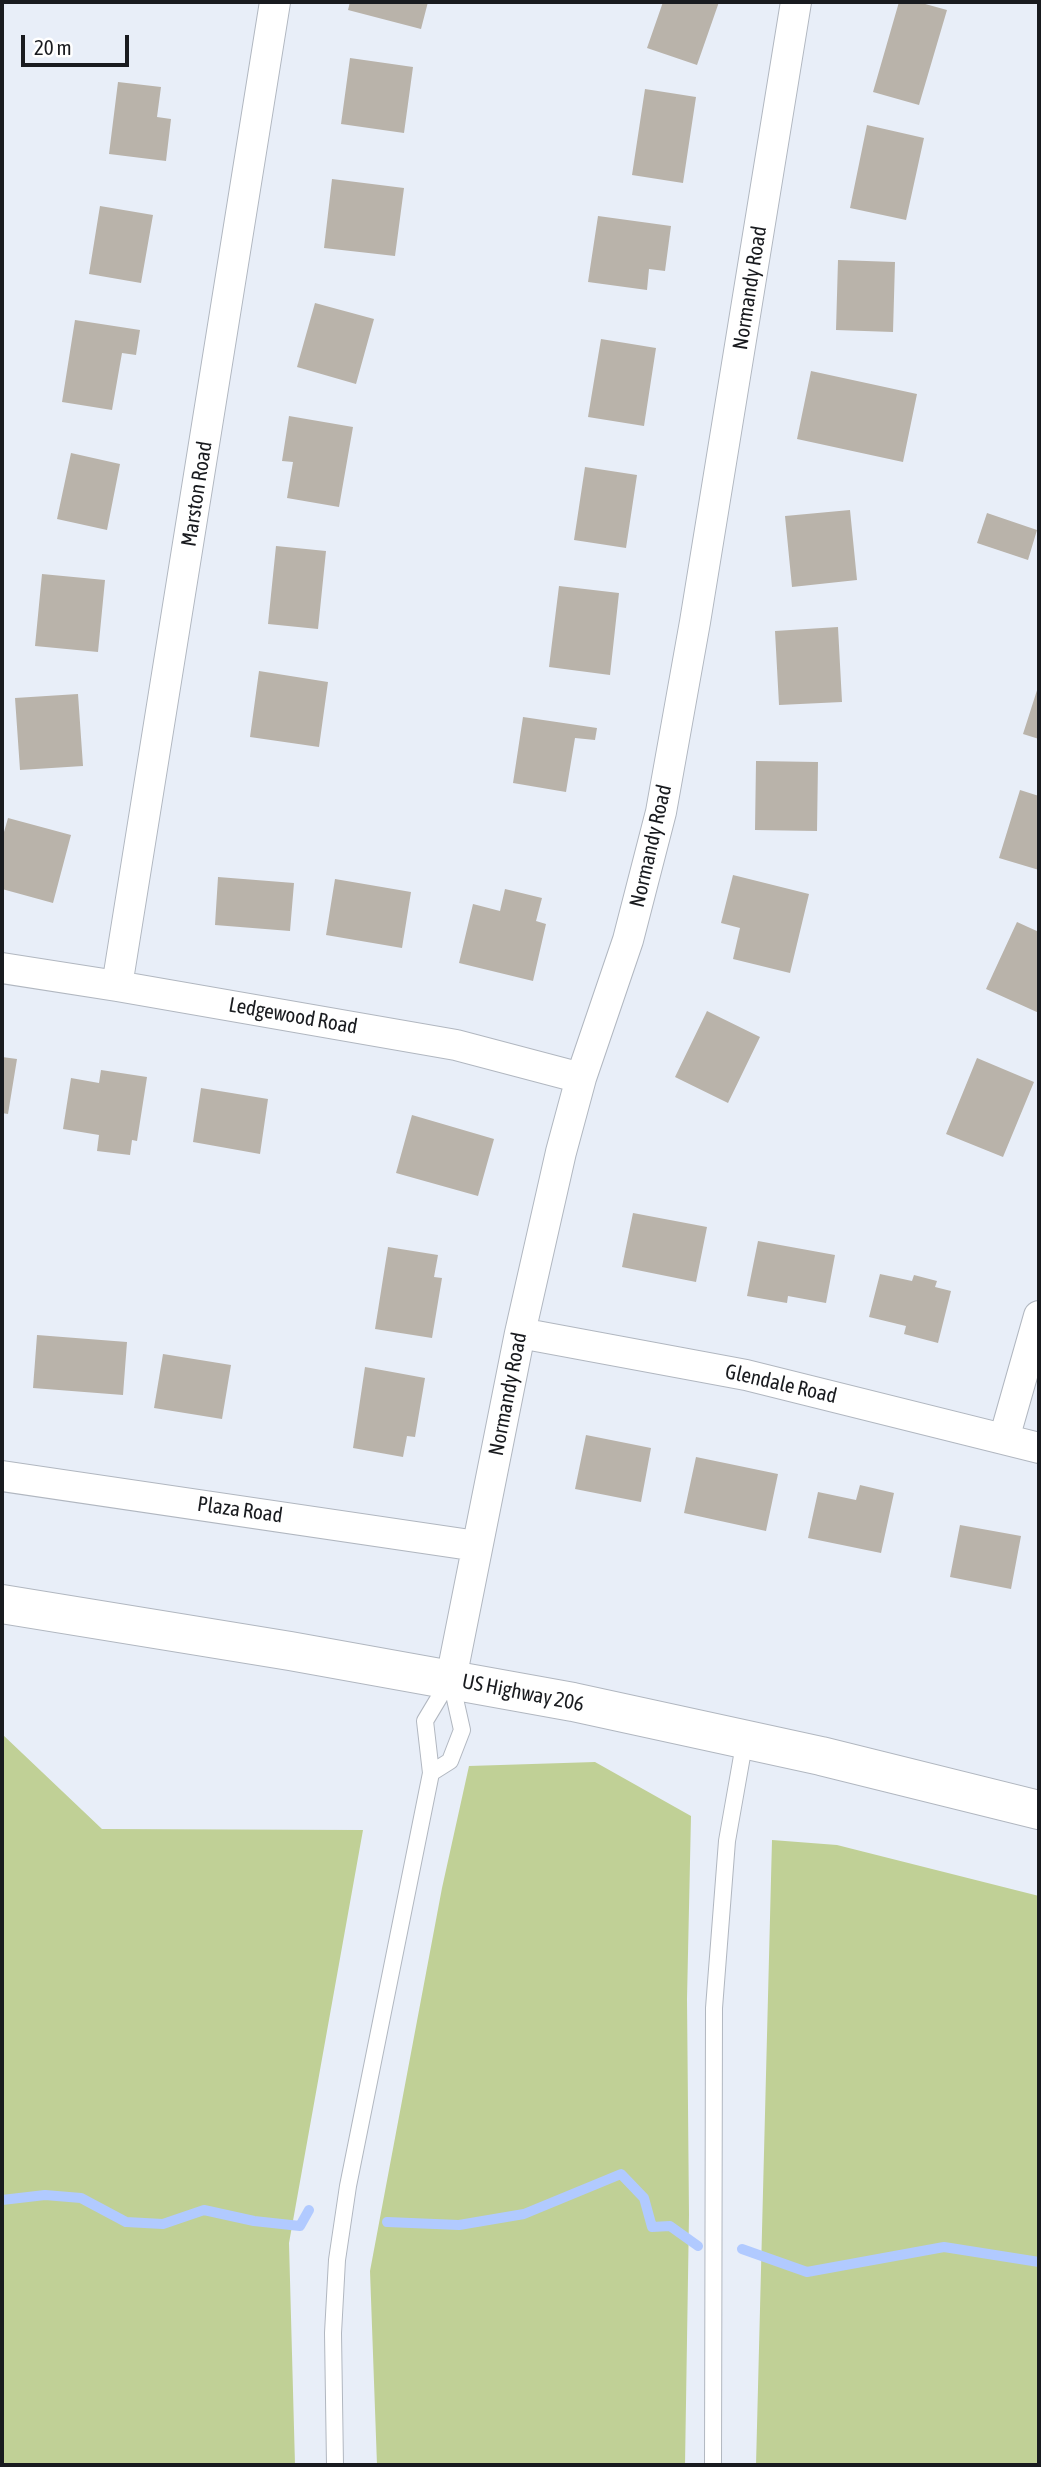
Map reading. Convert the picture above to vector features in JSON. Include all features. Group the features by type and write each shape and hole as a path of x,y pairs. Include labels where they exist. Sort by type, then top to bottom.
{"highway":[{"name":"US Highway 206","path":"2,1604 451,1679 745,1739 1039,1811"}],"street":[{"name":"Marston Road","path":"117,986 275,2"},
{"name":"Normandy Road","path":"451,1679 520,1333 561,1152 581,1078 628,940 661,812 695,622 796,2"},
{"name":"Ledgewood Road","path":"2,968 456,1045 581,1078"},
{"path":"1004,1439 1039,1315"},
{"name":"Glendale Road","path":"520,1333 746,1375 1039,1448"},
{"name":"Plaza Road","path":"2,1475 477,1546"}],"lane":[{"path":"335,2465 333,2333 337,2260 348,2186 431,1773 425,1721 451,1679"},
{"path":"431,1773 450,1761 462,1730 451,1679"},
{"path":"713,2465 714,2008 727,1841 745,1739"}],"green space":[{"path":"2,1734 102,1829 363,1830 289,2243 295,2465 2,2465"},
{"path":"595,1762 691,1816 687,1999 689,2215 685,2465 377,2465 370,2271 442,1888 469,1766"},
{"path":"772,1840 837,1845 1039,1896 1039,2465 756,2465"}],"building":[{"path":"350,2 428,2 421,29 348,10"},
{"path":"663,2 719,2 697,65 647,48"},
{"path":"899,2 918,2 947,10 919,105 873,92"},
{"path":"350,58 413,67 404,133 341,124"},
{"path":"118,82 161,87 157,117 171,119 166,161 109,154"},
{"path":"645,89 696,97 683,183 632,175"},
{"path":"867,125 924,138 906,220 850,208"},
{"path":"332,179 404,188 395,256 324,248"},
{"path":"100,206 153,215 141,283 89,274"},
{"path":"598,216 671,226 665,271 649,269 647,290 588,282"},
{"path":"838,260 895,262 893,332 836,330"},
{"path":"315,303 374,319 356,384 297,367"},
{"path":"75,320 140,330 136,355 122,353 112,410 62,402"},
{"path":"601,339 656,348 644,426 588,417"},
{"path":"811,371 917,394 903,462 797,439"},
{"path":"289,416 353,427 339,507 287,498 293,462 282,461"},
{"path":"71,453 120,464 107,530 57,519"},
{"path":"585,467 637,475 626,548 574,540"},
{"path":"850,510 857,580 792,587 785,516"},
{"path":"987,513 1037,530 1028,560 977,543"},
{"path":"276,546 326,551 318,629 268,624"},
{"path":"42,574 105,580 98,652 35,646"},
{"path":"559,586 619,593 610,675 549,667"},
{"path":"838,627 842,702 779,705 775,631"},
{"path":"259,671 328,682 319,747 250,737"},
{"path":"1039,684 1039,739 1023,734"},
{"path":"78,694 83,766 20,770 15,698"},
{"path":"523,717 597,728 595,740 575,738 566,792 513,783"},
{"path":"756,761 818,762 817,831 755,830"},
{"path":"1020,790 1039,796 1039,870 999,858"},
{"path":"8,818 71,835 53,903 2,889 2,839"},
{"path":"733,875 809,894 790,973 733,959 740,928 721,923"},
{"path":"218,877 294,883 290,931 215,925"},
{"path":"335,879 411,892 402,948 326,935"},
{"path":"505,889 542,898 536,921 546,924 533,981 459,963 473,904 500,911"},
{"path":"1017,922 1039,932 1039,1013 986,989"},
{"path":"707,1011 760,1037 728,1103 675,1077"},
{"path":"2,1057 17,1059 8,1114 2,1113"},
{"path":"977,1058 1034,1082 1003,1157 946,1134"},
{"path":"101,1070 147,1077 137,1141 132,1140 130,1155 97,1151 99,1135 63,1129 71,1078 99,1083"},
{"path":"201,1088 268,1099 260,1154 193,1142"},
{"path":"412,1115 494,1139 478,1196 396,1173"},
{"path":"633,1213 707,1227 696,1282 622,1267"},
{"path":"758,1241 835,1255 826,1303 788,1296 787,1303 747,1296"},
{"path":"388,1247 438,1255 434,1277 442,1278 432,1338 375,1329"},
{"path":"880,1274 912,1281 914,1275 937,1281 935,1287 951,1291 938,1343 904,1334 906,1326 869,1317"},
{"path":"37,1335 127,1342 123,1395 33,1388"},
{"path":"163,1354 231,1365 222,1419 154,1408"},
{"path":"365,1367 425,1378 415,1437 407,1436 403,1457 353,1448"},
{"path":"586,1435 651,1448 641,1502 575,1489"},
{"path":"696,1457 778,1474 766,1531 684,1513"},
{"path":"860,1485 894,1493 881,1553 808,1538 818,1492 856,1500"},
{"path":"960,1525 1021,1536 1011,1589 950,1577"}],"waterway":[{"path":"387,2222 459,2225 524,2214 621,2174 644,2198 652,2227 670,2226 698,2246"},
{"path":"2,2200 45,2195 81,2198 126,2222 163,2224 204,2210 254,2221 300,2226 309,2210"},
{"path":"742,2249 807,2272 944,2247 1039,2262"}]}
